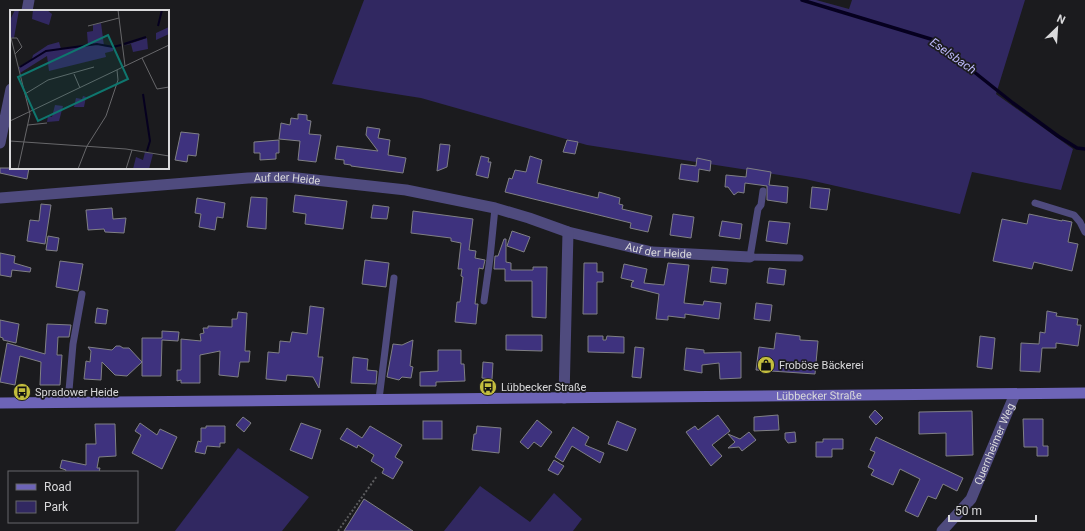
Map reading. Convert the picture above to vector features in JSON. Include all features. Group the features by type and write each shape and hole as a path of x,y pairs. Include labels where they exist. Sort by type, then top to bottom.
{"main road":[{"name":"Lübbecker Straße","path":"0,403 1085,393"}],"street":[{"path":"27,10 29,0"},
{"path":"0,143 10,94"},
{"name":"Auf der Heide","path":"0,198 248,178 288,177 406,190 495,208 568,232 652,252 750,257"},
{"path":"564,398 568,232"},
{"name":"Quernheimer Weg","path":"942,531 971,499 1015,394"}],"lane":[{"path":"763,191 758,208 750,257 800,258"},
{"path":"1036,203 1074,215 1080,222 1085,232"},
{"path":"484,301 495,208"},
{"path":"379,400 394,278"},
{"path":"68,402 73,344 82,294"}],"path":[{"path":"338,531 377,476"}],"green space":[{"path":"364,0 816,0 849,9 852,0 1025,0 996,94 1073,149 1061,190 972,172 960,214 805,179 587,145 421,98 332,84"},
{"path":"238,448 309,497 282,531 175,531"},
{"path":"480,486 530,522 554,493 582,519 573,531 444,531"}],"building":[{"path":"298,114 307,115 307,120 311,121 309,134 321,135 316,162 298,160 300,141 279,139 281,123 290,125 291,118 298,119"},
{"path":"367,127 380,129 378,138 390,140 388,155 406,158 403,173 351,166 344,164 344,160 335,159 337,146 378,151 366,135"},
{"path":"181,132 199,134 196,156 188,155 187,162 175,160"},
{"path":"279,140 279,153 276,153 276,159 260,160 260,153 254,153 254,142"},
{"path":"567,140 578,142 575,154 563,152"},
{"path":"440,144 450,145 447,167 437,171"},
{"path":"481,156 489,158 488,162 491,162 488,178 476,175"},
{"path":"530,156 542,160 537,183 598,198 599,192 620,198 619,204 623,205 622,209 652,216 648,232 630,228 631,223 505,192 509,178 512,179 515,170 526,172"},
{"path":"697,158 711,161 710,171 699,169 698,182 679,179 681,164 696,166"},
{"path":"0,168 29,169 27,179 0,173"},
{"path":"747,168 771,172 769,185 788,187 787,203 767,200 767,186 745,183 744,193 738,192 734,195 728,187 725,187 726,175 746,177"},
{"path":"812,187 830,189 827,210 810,208"},
{"path":"295,195 347,201 343,229 305,224 306,214 293,212"},
{"path":"251,197 267,198 266,229 247,227"},
{"path":"197,198 225,203 223,218 217,217 215,230 199,227 201,214 195,213"},
{"path":"41,204 51,205 45,244 27,241 30,220 39,221"},
{"path":"373,205 389,207 387,219 371,218"},
{"path":"112,208 113,219 126,218 124,233 105,232 104,229 88,230 86,210"},
{"path":"413,211 473,219 469,250 476,251 475,258 485,260 483,269 479,268 475,304 478,304 476,324 455,322 457,302 460,302 463,277 461,276 462,269 458,269 461,243 451,241 451,238 411,233"},
{"path":"673,214 694,217 691,238 670,235"},
{"path":"1029,214 1072,222 1068,242 1078,244 1072,271 1034,262 1032,269 993,261 1002,219 1027,224"},
{"path":"722,221 742,224 740,239 719,236"},
{"path":"769,221 790,223 787,244 766,241"},
{"path":"512,231 530,237 524,252 507,246"},
{"path":"48,236 59,238 57,251 46,250"},
{"path":"504,239 506,239 506,262 511,263 511,270 533,270 533,267 547,267 546,318 532,317 532,281 505,281 505,269 494,269 495,256 498,256"},
{"path":"0,253 15,256 14,263 31,268 30,272 12,270 11,277 0,275"},
{"path":"365,260 389,263 386,287 362,284"},
{"path":"60,261 83,264 78,291 56,287"},
{"path":"584,263 597,263 597,272 603,272 603,282 597,282 597,314 583,314"},
{"path":"668,263 689,265 684,303 703,305 704,301 721,303 719,319 685,314 685,318 668,316 668,320 656,319 659,294 631,287 632,282 634,281 621,278 624,264 647,269 644,283 664,285"},
{"path":"712,267 728,269 726,284 710,282"},
{"path":"769,268 786,270 784,285 767,283"},
{"path":"756,303 772,305 770,321 754,319"},
{"path":"310,306 324,308 318,357 323,357 319,388 313,377 287,375 286,381 266,379 268,352 279,353 280,341 290,342 292,332 307,334"},
{"path":"97,308 108,310 106,324 95,323"},
{"path":"1047,311 1057,313 1056,316 1078,319 1077,325 1081,325 1078,346 1056,343 1056,348 1042,348 1040,372 1020,371 1021,343 1039,344 1040,332 1045,333"},
{"path":"238,312 247,313 245,351 250,351 249,362 240,362 238,377 219,375 220,351 200,355 200,383 181,383 181,380 177,381 177,370 181,370 181,339 201,341 200,334 204,333 203,328 208,328 208,326 232,327 232,319 237,319"},
{"path":"0,320 19,324 16,343 3,340 3,338 0,337"},
{"path":"47,324 71,325 69,337 58,337 57,355 62,355 60,385 40,385 41,362 20,356 15,385 0,382 7,343 45,354"},
{"path":"162,331 179,332 178,341 162,340 161,376 142,376 142,338 162,338"},
{"path":"776,333 800,336 800,340 818,341 815,374 756,370 759,347 774,349"},
{"path":"506,335 542,335 542,351 506,350"},
{"path":"588,336 603,336 603,340 606,340 607,336 624,337 624,353 588,352"},
{"path":"980,336 995,338 992,369 977,367"},
{"path":"413,340 410,366 413,367 411,378 402,377 399,380 387,377 393,344 402,345"},
{"path":"116,346 129,348 142,362 127,376 115,375 102,362 101,380 84,379 86,361 90,362 91,351 88,347 112,350"},
{"path":"635,347 644,348 641,378 632,377"},
{"path":"686,348 704,350 704,353 741,352 741,378 720,379 719,363 702,365 702,373 684,370"},
{"path":"438,350 461,350 461,364 464,364 465,381 436,382 436,386 420,386 420,372 438,371"},
{"path":"353,357 368,359 367,370 377,371 376,384 351,383"},
{"path":"483,362 493,363 492,379 482,378"},
{"path":"875,410 883,418 876,425 869,417"},
{"path":"972,411 973,455 946,456 946,433 919,434 919,412"},
{"path":"718,415 730,431 712,445 722,456 711,466 686,432 695,426 698,430"},
{"path":"778,415 779,430 754,431 754,417"},
{"path":"243,417 251,423 244,432 236,425"},
{"path":"1023,419 1043,419 1043,446 1048,446 1048,456 1037,456 1037,447 1024,447"},
{"path":"537,420 552,432 541,447 534,442 528,449 520,442"},
{"path":"423,421 442,421 442,439 423,439"},
{"path":"617,421 636,429 627,451 608,444"},
{"path":"140,423 157,435 160,429 177,437 162,469 132,453 141,435 135,431"},
{"path":"301,423 321,430 312,459 290,450"},
{"path":"95,424 115,424 116,456 99,457 97,468 100,468 99,471 66,471 60,468 62,460 86,465 86,444 96,444"},
{"path":"206,426 225,426 225,443 220,443 220,447 207,446 205,454 195,452 198,441 201,442 201,428 206,428"},
{"path":"370,426 402,445 395,457 403,462 393,479 382,473 384,469 371,461 374,455 358,445 357,448 340,439 347,428 362,438"},
{"path":"477,426 501,428 499,453 472,450 474,434 476,434"},
{"path":"573,427 589,437 585,445 604,453 600,463 572,446 563,462 555,457"},
{"path":"749,432 756,440 742,451 739,447 728,448 735,442 728,434 740,439"},
{"path":"795,432 796,442 788,443 785,439 785,433"},
{"path":"876,437 963,478 957,491 943,484 936,499 928,496 918,517 905,511 920,479 900,469 893,485 871,475 874,470 868,467 875,452 870,450"},
{"path":"823,439 843,439 843,449 832,449 832,457 816,457 816,442 823,442"},
{"path":"554,460 564,466 558,475 548,470"},
{"path":"364,499 413,531 344,531"}],"waterway":[{"name":"Eselsbach","path":"802,0 934,40 1013,103 1058,136 1077,148 1085,149"}],"place":[{"name":"Froböse Bäckerei","path":"766,365"},
{"name":"Lübbecker Straße","path":"488,387"},
{"name":"Spradower Heide","path":"22,392"}]}
